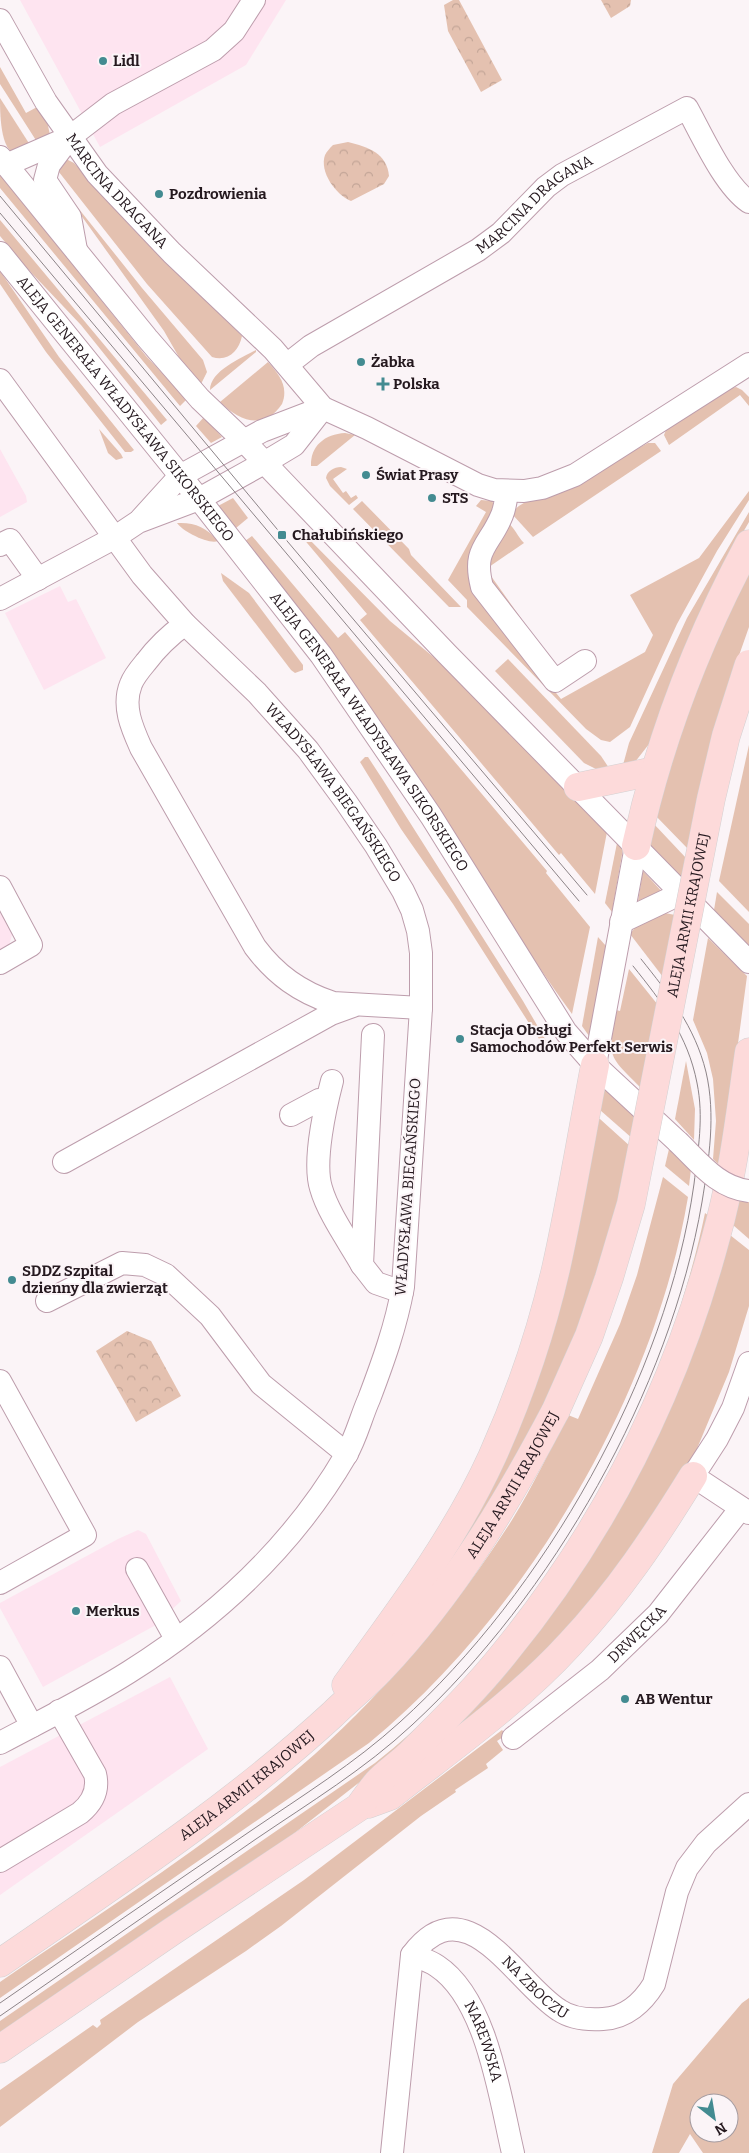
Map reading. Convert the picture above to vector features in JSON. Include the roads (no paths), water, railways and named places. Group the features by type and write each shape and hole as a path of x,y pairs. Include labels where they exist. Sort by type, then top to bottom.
{"main road":[{"path":"636,846 654,771 698,647 726,587 749,544"},
{"name":"ALEJA ARMII KRAJOWEJ","path":"0,1963 150,1859 256,1780 379,1671 427,1616 468,1560 516,1487 556,1410 589,1336 632,1204 711,799 726,736 749,664"},
{"path":"578,787 654,771"},
{"path":"359,1807 378,1782 409,1755 501,1657 537,1612 584,1544 616,1489 646,1431 693,1314 716,1236 735,1153 749,1052"},
{"path":"309,1735 441,1550 465,1510 495,1450 516,1400 537,1338 556,1268 595,1065"},
{"path":"0,2049 359,1807 390,1796 509,1702 569,1645 614,1594 660,1529 693,1476"}],"street":[{"name":"MARCINA DRAGANA","path":"254,0 234,31 213,50 113,104 70,137 97,174 138,219 288,364 323,408 367,428 478,485 507,492 542,488 575,475 749,364"},
{"path":"0,20 46,102 70,137"},
{"name":"MARCINA DRAGANA","path":"288,364 311,346 478,250 501,233 546,187 562,175 687,108 738,195 749,202"},
{"path":"70,137 3,161 77,253 200,399 243,440 447,654 749,962"},
{"path":"70,137 49,166 45,180 70,218 77,253"},
{"name":"ALEJA GENERAŁA WŁADYSŁAWA SIKORSKIEGO","path":"0,253 199,499 321,655 431,816 566,1032 595,1065 718,1181 734,1189 749,1191"},
{"name":"WŁADYSŁAWA BIEGAŃSKIEGO","path":"0,380 142,575 186,624 257,692 295,734 346,802 389,867 412,910 418,931 421,953 421,1008 402,1292 385,1358 347,1454 297,1528 245,1584 213,1612 129,1672 0,1743"},
{"path":"138,522 180,476 243,440 323,408"},
{"path":"0,599 114,538 138,522 199,499 264,463 294,445 323,408"},
{"path":"288,488 294,445"},
{"path":"161,453 164,493"},
{"path":"507,492 503,514 479,557 478,570 482,586 555,681 585,661"},
{"path":"5,542 38,579"},
{"path":"186,624 169,635 154,650 131,683 128,698 132,727 141,748 251,940 266,962 292,985 306,993 333,1003 421,1008"},
{"path":"595,1065 636,846"},
{"path":"0,888 31,945 0,963"},
{"path":"621,922 682,893"},
{"path":"64,1162 330,1014 356,1004"},
{"path":"362,1266 373,1036"},
{"path":"291,1115 319,1100 329,1092 318,1176 327,1202 362,1266 376,1283 402,1292"},
{"path":"47,1301 122,1264 145,1265 166,1275 210,1316 261,1384 347,1454"},
{"path":"745,1510 693,1476 721,1431 749,1363"},
{"path":"0,1381 85,1536 0,1583"},
{"name":"DRWĘCKA","path":"513,1738 600,1670 658,1614 745,1510"},
{"path":"137,1569 176,1639"},
{"path":"0,1666 32,1726"},
{"path":"0,1861 80,1813 89,1805 98,1784 95,1774 59,1710"},
{"name":"NA ZBOCZU","path":"412,1955 422,1942 438,1933 454,1930 469,1934 482,1938 493,1947 543,1999 561,2012 579,2019 609,2019 623,2014 646,1997 654,1984 677,1892 687,1868 706,1843 749,1804"},
{"path":"392,2153 412,1955"},
{"name":"NAREWSKA","path":"412,1955 437,1966 451,1978 467,1998 490,2051 513,2153"}],"tram line":[{"path":"0,196 282,535 587,895"},
{"path":"0,213 579,901"},
{"path":"0,2016 336,1785 394,1741 463,1673 512,1615 557,1552 598,1486 633,1416 663,1345 686,1273 702,1202 710,1137 711,1104 709,1088 706,1072 695,1040 680,1012 641,959"},
{"path":"0,2003 328,1779 383,1737 453,1669 503,1610 549,1546 591,1477 627,1405 657,1331 680,1257 694,1184 699,1146 700,1108 693,1066 680,1035 664,1006 633,966"}],"place":[{"name":"Lidl","path":"103,61"},
{"name":"Pozdrowienia","path":"159,194"},
{"name":"Żabka","path":"361,362"},
{"name":"Polska","path":"383,384"},
{"name":"Świat Prasy","path":"366,475"},
{"name":"STS","path":"432,498"},
{"name":"Chałubińskiego","path":"282,535"},
{"name":"Stacja Obsługi Samochodów Perfekt Serwis","path":"460,1039"},
{"name":"SDDZ Szpital dzienny dla zwierząt","path":"12,1280"},
{"name":"Merkus","path":"76,1611"},
{"name":"AB Wentur","path":"625,1699"}]}
